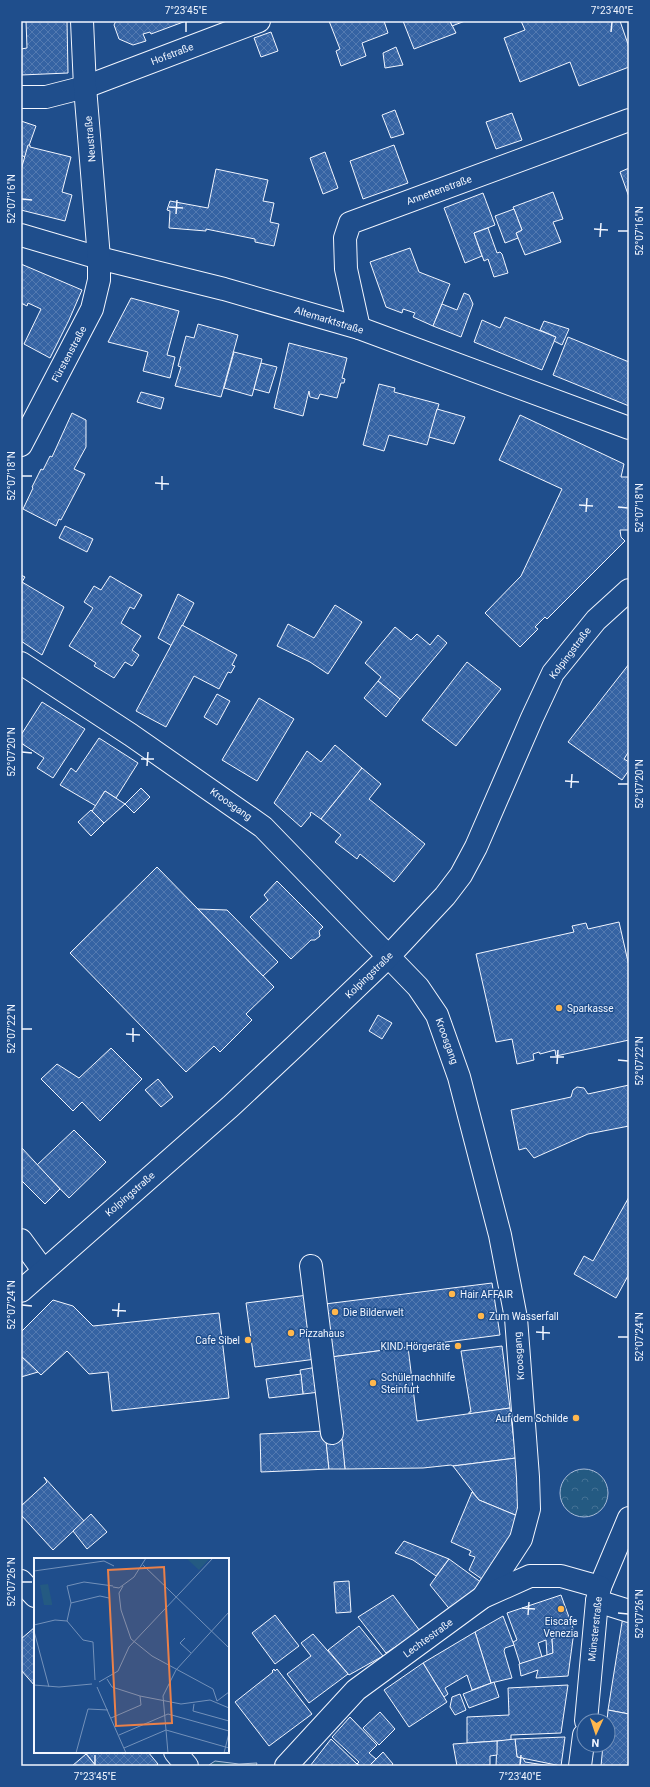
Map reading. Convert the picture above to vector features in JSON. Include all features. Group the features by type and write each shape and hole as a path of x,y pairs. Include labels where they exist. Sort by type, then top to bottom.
{"street":[{"name":"Neustraße","path":"82,21 85,87 99,258"},
{"name":"Hofstraße","path":"21,97 46,98 85,87 259,21"},
{"name":"Annettenstraße","path":"359,328 346,270 345,238 350,223 629,120"},
{"name":"Altemarktstraße","path":"21,235 99,258 224,289 359,328 629,428"},
{"name":"Fürstenstraße","path":"21,445 92,309 99,280 99,258"},
{"name":"Kolpingstraße","path":"21,1291 43,1270 231,1106 388,957 445,896 461,875 476,847 552,673 596,620 629,590"},
{"name":"Kroosgang","path":"21,663 131,735 263,827 418,987 437,1015 459,1077 500,1235 516,1318 528,1477 529,1510 521,1539 483,1597"},
{"path":"21,1240 43,1270"},
{"path":"311,1266 332,1434"},
{"name":"Münsterstraße","path":"587,1713 599,1594 629,1518"},
{"name":"Lechtestraße","path":"286,1766 356,1690 483,1597 530,1576 561,1576 599,1594 629,1611"},
{"path":"21,1581 34,1595"},
{"path":"176,1753 187,1766"},
{"path":"580,1766 582,1753"}],"green space":[{"path":"579,1469 589,1469 601,1476 608,1488 608,1498 601,1510 589,1517 579,1517 571,1513 564,1506 560,1498 560,1488 564,1480 571,1473"},
{"path":"215,1761 239,1764 257,1763 256,1766 209,1765"}],"building":[{"path":"26,21 67,21 68,73 21,75 21,49 27,48"},
{"path":"116,21 186,21 151,34 150,32 143,34 146,41 133,45 119,39 114,25"},
{"path":"329,21 384,21 388,33 362,43 366,56 341,66 336,51 340,49"},
{"path":"403,21 450,21 456,33 414,49"},
{"path":"450,21 465,21 452,26"},
{"path":"521,21 620,21 629,47 629,67 579,86 570,62 520,82 504,38 525,30"},
{"path":"271,32 278,51 261,57 254,38"},
{"path":"396,47 403,65 385,68 383,53"},
{"path":"395,110 404,134 391,138 382,115"},
{"path":"512,113 522,140 496,149 486,122"},
{"path":"21,121 36,126 25,157 21,155"},
{"path":"28,145 30,145 30,147 71,157 62,192 72,195 65,221 21,210 21,170"},
{"path":"394,145 408,183 363,199 350,161"},
{"path":"325,152 338,188 323,194 310,158"},
{"path":"629,168 629,197 620,172"},
{"path":"216,169 268,180 263,201 274,203 270,222 279,224 274,246 255,242 255,239 206,229 206,231 169,228 170,211 167,210 170,201 208,208"},
{"path":"553,192 563,219 553,222 561,242 525,255 516,233 522,230 513,207"},
{"path":"483,193 495,225 474,233 482,256 465,263 444,208"},
{"path":"514,209 522,230 516,233 518,238 505,243 495,216"},
{"path":"488,228 497,253 500,252 502,254 508,273 494,277 488,259 484,261 474,233"},
{"path":"410,248 419,272 450,284 433,326 413,317 415,313 403,309 402,313 386,307 370,262"},
{"path":"21,264 82,290 50,358 24,344 41,309 28,303 27,306 21,303"},
{"path":"464,293 469,295 473,304 461,337 433,326 442,304 457,310"},
{"path":"131,298 179,311 167,355 175,357 170,378 143,371 148,352 108,342"},
{"path":"505,317 556,337 542,370 474,342 482,320 500,328"},
{"path":"544,321 569,329 562,345 554,341 556,337 540,330"},
{"path":"198,324 238,335 221,397 175,386 181,367 178,366 186,336 194,338"},
{"path":"568,337 629,362 629,406 553,375"},
{"path":"289,343 347,358 342,378 345,379 344,383 341,383 337,398 320,394 318,399 310,397 309,391 303,416 274,408"},
{"path":"234,352 262,359 252,396 224,388"},
{"path":"261,363 277,367 269,393 254,389"},
{"path":"379,384 395,388 394,392 439,404 427,445 389,435 384,451 363,445"},
{"path":"141,392 164,398 161,409 137,402"},
{"path":"437,409 465,417 454,444 429,437"},
{"path":"72,413 86,420 86,447 74,469 85,474 61,520 59,519 56,526 23,509 41,469 43,470 50,456 52,457"},
{"path":"520,415 624,464 621,477 629,477 629,530 620,530 621,537 625,541 547,619 545,617 535,627 538,629 520,647 485,613 521,576 562,489 499,460"},
{"path":"65,526 93,539 87,552 59,538"},
{"path":"21,575 25,577 22,582 64,607 42,655 21,641"},
{"path":"110,576 142,595 134,609 130,607 121,623 141,636 132,650 139,655 132,666 125,662 114,678 94,666 96,663 69,646 93,608 84,602 94,586 101,590"},
{"path":"178,594 194,603 172,646 158,638"},
{"path":"335,605 362,622 328,674 310,662 277,646 288,624 314,638"},
{"path":"182,625 237,655 232,665 235,666 231,673 228,672 219,689 194,676 166,727 136,711"},
{"path":"395,627 411,640 417,634 430,645 438,635 447,643 400,699 378,681 381,677 365,663"},
{"path":"467,662 501,689 456,746 422,720"},
{"path":"629,664 629,751 624,759 629,762 629,770 622,780 568,742"},
{"path":"378,681 400,699 386,717 364,698"},
{"path":"217,694 230,701 217,725 204,717"},
{"path":"259,698 294,719 257,781 222,760"},
{"path":"42,702 85,729 53,778 37,768 44,758 21,743 21,735"},
{"path":"99,738 138,763 116,798 105,791 96,806 60,785 71,768 76,772"},
{"path":"335,745 362,768 321,819 311,812 311,815 301,827 274,803 307,751 321,762"},
{"path":"362,768 381,784 369,799 425,844 394,882 360,854 357,859 335,842 341,835 321,819"},
{"path":"141,788 150,797 134,813 125,804"},
{"path":"105,791 125,804 104,823 92,811"},
{"path":"91,810 104,823 91,836 78,822"},
{"path":"157,867 274,987 246,1014 252,1020 220,1052 214,1046 186,1072 70,953"},
{"path":"277,881 323,927 319,931 320,936 315,940 311,940 291,959 250,917 268,900 264,895"},
{"path":"198,909 227,910 278,962 263,976"},
{"name":"Sparkasse","path":"619,922 629,966 629,1040 556,1056 555,1050 540,1054 539,1052 533,1054 534,1060 517,1064 512,1039 496,1042 476,954 574,932 572,926 586,923 588,929"},
{"path":"378,1015 392,1023 382,1039 369,1031"},
{"path":"111,1048 142,1079 100,1121 82,1102 73,1111 41,1079 57,1064 79,1078"},
{"path":"158,1079 173,1097 161,1107 145,1090"},
{"path":"629,1085 629,1126 588,1134 534,1158 526,1148 519,1150 511,1110 571,1097 573,1090 577,1087 584,1088 588,1094"},
{"path":"74,1130 106,1162 69,1198 37,1165"},
{"path":"21,1147 60,1189 45,1204 21,1180"},
{"path":"629,1197 629,1274 616,1298 574,1274 584,1256 593,1261"},
{"path":"492,1283 500,1335 331,1357 325,1304"},
{"path":"308,1295 316,1359 255,1367 246,1303"},
{"path":"53,1300 73,1306 93,1326 219,1313 229,1398 112,1411 108,1372 89,1374 67,1351 41,1375 21,1356 21,1332"},
{"path":"502,1346 510,1408 469,1414 469,1412 471,1412 461,1351"},
{"name":"Schülernachhilfe Steinfurt","path":"408,1347 417,1421 510,1408 516,1458 453,1466 423,1468 345,1469 331,1357"},
{"path":"21,1356 38,1372 21,1377"},
{"path":"317,1367 320,1392 303,1394 300,1370"},
{"path":"301,1374 303,1394 269,1398 266,1379"},
{"path":"325,1431 329,1469 261,1472 260,1434"},
{"path":"342,1439 345,1469 329,1469 326,1441"},
{"path":"516,1458 520,1517 479,1500 453,1466"},
{"path":"44,1477 84,1521 53,1550 21,1515 21,1506 47,1482"},
{"path":"472,1492 479,1500 520,1517 489,1584 469,1570 475,1557 469,1555 471,1551 451,1542"},
{"path":"91,1514 107,1532 87,1549 73,1531"},
{"path":"404,1541 449,1559 436,1576 413,1560 395,1553"},
{"path":"449,1559 489,1588 452,1612 430,1585"},
{"path":"349,1581 351,1612 336,1613 334,1582"},
{"path":"393,1595 420,1631 386,1653 358,1617"},
{"path":"561,1595 574,1631 552,1639 553,1653 547,1655 546,1640 538,1643 542,1657 520,1664 513,1642 517,1640 507,1613"},
{"path":"275,1615 299,1646 275,1664 252,1633"},
{"path":"503,1616 514,1645 505,1648 504,1651 512,1678 491,1683 475,1632"},
{"path":"623,1616 629,1618 629,1714 608,1710"},
{"path":"359,1626 383,1656 349,1675 328,1650"},
{"path":"34,1628 34,1685 21,1670 21,1639"},
{"path":"574,1631 568,1676 536,1678 538,1670 521,1676 519,1664 553,1653 552,1639"},
{"path":"475,1632 491,1683 472,1690 467,1675 445,1688 448,1694 444,1697 423,1663"},
{"path":"313,1634 348,1674 309,1703 287,1674 311,1656 301,1643"},
{"path":"423,1663 447,1702 409,1727 384,1690"},
{"path":"274,1669 275,1671 277,1669 312,1714 269,1746 235,1702 273,1672 272,1671"},
{"path":"494,1682 499,1697 469,1708 463,1694"},
{"path":"568,1685 561,1733 511,1735 511,1740 467,1743 467,1717 509,1715 508,1688"},
{"path":"460,1694 466,1710 455,1715 450,1707 452,1697"},
{"path":"608,1710 629,1714 629,1766 601,1766 602,1753 616,1753 616,1713 608,1713"},
{"path":"380,1712 395,1729 379,1745 363,1728"},
{"path":"350,1717 377,1745 369,1753 376,1759 369,1766 360,1766 357,1764 359,1762 332,1737"},
{"path":"565,1737 561,1766 517,1757 515,1739"},
{"path":"331,1739 357,1764 360,1766 310,1766"},
{"path":"515,1739 517,1757 523,1758 525,1762 551,1766 496,1766 497,1741"},
{"path":"497,1741 497,1755 490,1756 490,1765 457,1766 453,1744"},
{"path":"383,1752 393,1764 391,1766 369,1766"},
{"path":"86,1753 149,1753 158,1764 156,1766 96,1766"},
{"path":"86,1754 96,1766 72,1766"}],"place":[{"name":"Sparkasse","path":"559,1008"},
{"name":"Hair AFFAIR","path":"452,1294"},
{"name":"Die Bilderwelt","path":"335,1312"},
{"name":"Zum Wasserfall","path":"481,1316"},
{"name":"Pizzahaus","path":"291,1333"},
{"name":"Cafe Sibel","path":"248,1340"},
{"name":"KIND Hörgeräte","path":"458,1346"},
{"name":"Schülernachhilfe Steinfurt","path":"373,1383"},
{"name":"Auf dem Schilde","path":"576,1418"},
{"name":"Eiscafe Venezia","path":"561,1609"}]}
